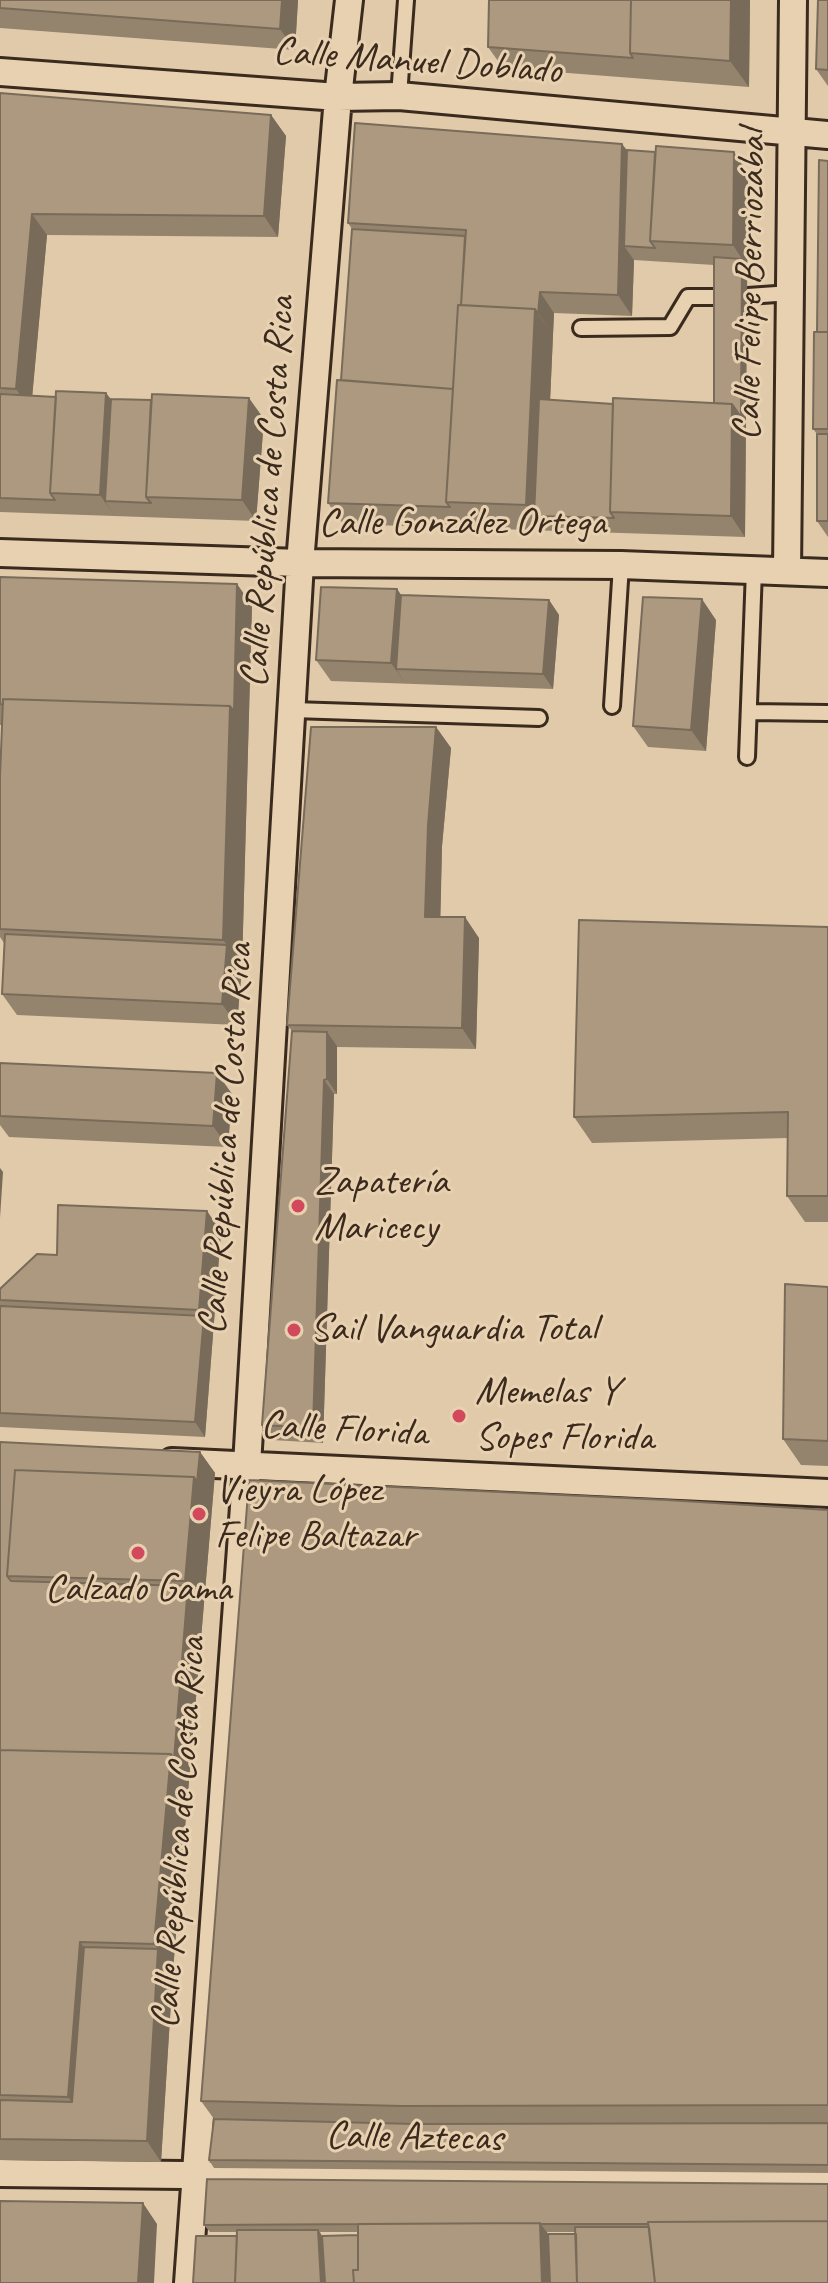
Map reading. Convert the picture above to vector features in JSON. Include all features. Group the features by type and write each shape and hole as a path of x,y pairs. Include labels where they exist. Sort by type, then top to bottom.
{"street":[{"name":"Calle República de Costa Rica","path":"188,2283 247,1465 300,563 338,97 349,0"},
{"name":"Calle Felipe Berriozábal","path":"787,571 793,0"},
{"name":"Calle Manuel Doblado","path":"0,72 338,97 399,96 828,135"},
{"name":"Calle González Ortega","path":"0,553 300,563 621,565 828,573"},
{"name":"Calle Florida","path":"154,1461 828,1493"},
{"name":"Calle Aztecas","path":"0,2173 828,2182"}],"lane":[{"path":"399,96 406,0"},
{"path":"748,296 791,293"},
{"path":"581,328 670,327 688,297 720,297"},
{"path":"612,706 621,565"},
{"path":"747,757 754,570"},
{"path":"293,710 539,718"},
{"path":"749,712 828,713"}],"building":[{"path":"0,0 282,0 280,29 0,8"},
{"path":"489,0 631,0 630,53 633,58 488,47"},
{"path":"631,0 731,0 730,61 630,53"},
{"path":"818,0 828,0 828,70 816,69"},
{"path":"0,93 271,115 264,216 32,214 16,389 0,388"},
{"path":"355,123 622,144 618,295 540,292 538,314 535,309 461,305 466,230 348,223"},
{"path":"656,146 734,152 733,245 650,241"},
{"path":"627,150 655,152 650,241 655,248 624,246"},
{"path":"819,160 828,161 828,332 817,332"},
{"path":"352,229 465,236 453,389 341,380"},
{"path":"714,257 742,259 741,417 732,404 714,403"},
{"path":"458,305 535,309 526,505 446,502"},
{"path":"814,332 828,332 828,429 813,429"},
{"path":"337,380 453,389 446,502 450,507 328,503"},
{"path":"56,391 106,393 100,495 50,493"},
{"path":"0,394 56,397 50,493 55,500 0,498"},
{"path":"152,394 249,398 242,500 146,497"},
{"path":"613,398 732,404 731,516 610,512"},
{"path":"111,399 151,400 146,497 151,503 105,501"},
{"path":"539,399 613,404 610,512 614,518 534,516"},
{"path":"817,434 828,434 828,521 817,521"},
{"path":"0,577 237,584 234,711 230,706 3,699 3,705 0,704"},
{"path":"321,587 397,589 391,663 316,660"},
{"path":"401,595 549,600 543,674 396,669"},
{"path":"643,597 702,599 691,730 633,726"},
{"path":"3,699 230,706 223,940 0,929"},
{"path":"311,727 436,727 425,917 465,917 462,1028 287,1025"},
{"path":"579,920 828,927 828,1196 787,1196 788,1112 574,1117"},
{"path":"5,934 227,945 222,1004 2,994"},
{"path":"292,1031 327,1032 313,1428 262,1425"},
{"path":"0,1063 217,1073 213,1126 0,1116"},
{"path":"58,1205 207,1211 199,1310 0,1300 0,1289 37,1254 57,1255"},
{"path":"785,1284 828,1287 828,1441 783,1439"},
{"path":"0,1306 204,1316 195,1422 0,1413"},
{"path":"0,1442 200,1452 197,1482 194,1477 15,1470 7,1576 11,1581 188,1586 174,1759 171,1754 0,1750"},
{"path":"15,1470 194,1477 185,1581 7,1576"},
{"path":"249,1480 828,1510 828,2105 402,2106 201,2101"},
{"path":"0,1750 171,1754 154,1944 80,1942 68,2097 0,2095"},
{"path":"84,1947 158,1949 147,2141 0,2139 0,2100 72,2102"},
{"path":"214,2119 415,2124 828,2123 828,2165 209,2160"},
{"path":"207,2179 828,2184 828,2221 204,2225"},
{"path":"0,2201 143,2203 138,2283 0,2283"},
{"path":"828,2221 828,2283 655,2283 648,2222"},
{"path":"540,2223 542,2283 354,2283 353,2270 358,2270 358,2224"},
{"path":"575,2227 649,2227 655,2283 577,2283"},
{"path":"237,2230 318,2230 321,2283 235,2283"},
{"path":"548,2234 576,2234 577,2283 550,2283"},
{"path":"358,2235 358,2270 353,2270 354,2283 325,2283 322,2236"},
{"path":"196,2236 237,2236 235,2283 193,2283"}],"place":[{"name":"Zapatería Maricecy","path":"298,1206"},
{"name":"Sail Vanguardia Total","path":"294,1330"},
{"name":"Memelas Y Sopes Florida","path":"459,1416"},
{"name":"Vieyra López Felipe Baltazar","path":"199,1514"},
{"name":"Calzado Gama","path":"138,1553"}]}
